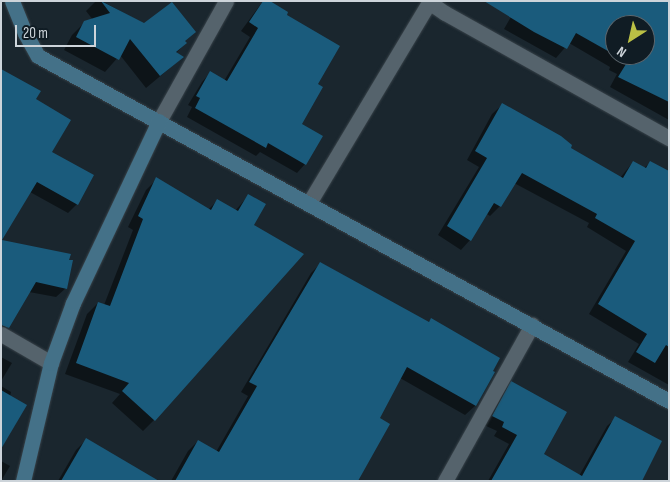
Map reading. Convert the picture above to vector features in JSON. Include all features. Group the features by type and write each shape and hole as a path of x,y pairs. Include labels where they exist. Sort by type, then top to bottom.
{"street":[{"path":"12,1 24,33 38,56 669,401"},
{"path":"23,481 51,363 73,303 159,121 226,1"},
{"path":"309,203 429,2 445,13 669,138"},
{"path":"445,481 532,325"},
{"path":"1,334 51,363"}],"building":[{"path":"101,1 144,23 172,2 196,32 176,52 184,57 160,76 130,39 119,60 76,37 84,21 110,13"},
{"path":"263,1 270,1 288,12 287,15 340,46 318,84 323,87 302,124 323,136 306,165 268,143 266,148 195,108 200,98 196,96 210,71 227,81 258,28 249,22"},
{"path":"484,1 669,1 669,102 618,77 625,65 655,65 655,15 605,15 605,49 576,33 567,49 534,32"},
{"path":"1,69 41,91 36,99 71,120 52,152 94,175 78,205 37,182 2,240 71,254 69,260 73,260 67,289 36,282 9,328 1,325"},
{"path":"502,103 561,136 572,145 571,148 623,178 633,161 646,168 650,161 669,171 669,347 666,345 655,363 636,352 647,334 598,304 635,241 595,218 597,214 522,173 501,207 494,203 471,241 447,226 487,158 475,151"},
{"path":"156,177 211,210 217,199 238,211 248,194 266,204 254,225 304,254 155,421 122,391 129,383 76,363 98,302 110,306 143,219 138,216"},
{"path":"320,262 429,322 431,318 500,358 493,371 495,372 476,406 407,367 380,418 390,424 358,481 175,481 198,440 219,452 257,386 249,382"},
{"path":"511,381 567,412 544,454 582,476 615,416 662,441 642,481 491,481 517,435 502,427 504,422 492,416"},
{"path":"1,390 27,405 1,449"},
{"path":"86,438 159,481 61,481"}]}
